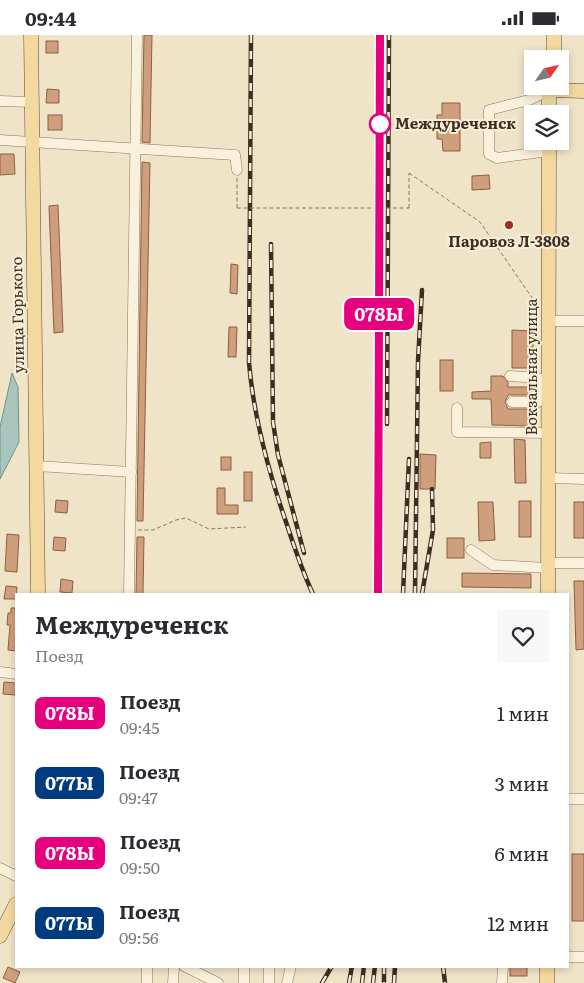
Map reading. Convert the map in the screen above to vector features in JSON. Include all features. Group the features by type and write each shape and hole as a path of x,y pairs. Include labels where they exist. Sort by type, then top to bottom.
{"main road":[{"name":"улица Горького","path":"31,35 38,593"},
{"path":"554,35 554,50"},
{"path":"569,90 584,91"},
{"name":"Вокзальная улица","path":"548,593 548,433 543,397 548,321 549,150"},
{"path":"0,936 15,906"},
{"path":"547,968 547,983"}],"street":[{"path":"129,593 137,35"},
{"path":"532,150 497,158 489,154 489,110 529,100 537,95"},
{"path":"0,101 31,102"},
{"path":"0,140 235,155 237,170"},
{"path":"548,321 584,321"},
{"path":"510,376 538,378 543,397 538,402 512,402"},
{"path":"457,408 456,432 548,433"},
{"path":"37,466 131,472"},
{"path":"548,478 584,479"},
{"path":"472,551 493,565 548,566 584,563"},
{"path":"0,672 15,674"},
{"path":"569,799 584,799"},
{"path":"0,868 15,876"},
{"path":"569,957 584,957"},
{"path":"146,983 147,968"},
{"path":"174,968 174,983"},
{"path":"187,968 202,979 218,983"},
{"path":"244,968 244,983"},
{"path":"269,968 269,983"},
{"path":"287,983 291,968"},
{"path":"502,983 503,968"}],"path":[{"path":"237,170 236,208 408,208 409,173 480,222 538,306"},
{"path":"384,175 384,208"},
{"path":"130,530 153,530 176,520 186,518 208,529 246,527"}],"water":[{"path":"12,373 18,387 19,442 0,479 0,427"}],"building":[{"path":"144,35 152,35 150,143 142,142"},
{"path":"46,41 58,41 58,53 46,53"},
{"path":"47,89 59,90 59,103 46,103"},
{"name":"Междуреченск","path":"442,103 460,103 460,151 443,151 442,139 437,139 437,115 442,115"},
{"path":"48,115 62,115 62,130 48,130"},
{"path":"0,154 14,154 15,174 0,175"},
{"path":"142,162 150,163 143,521 137,521"},
{"path":"489,175 490,189 472,190 472,176"},
{"path":"58,205 63,332 54,333 49,206"},
{"path":"231,264 238,265 237,294 230,293"},
{"path":"229,327 237,327 236,357 228,357"},
{"path":"512,330 533,331 533,362 528,362 528,368 512,368"},
{"path":"440,360 453,360 453,391 440,391"},
{"path":"491,376 503,376 508,382 508,387 531,387 531,395 508,395 505,402 508,409 530,409 530,426 492,425 491,399 472,399 472,392 491,391"},
{"path":"514,439 525,440 526,483 515,483"},
{"path":"491,442 491,458 480,458 480,443"},
{"path":"420,454 436,455 435,489 420,489"},
{"path":"221,457 231,457 231,470 221,470"},
{"path":"244,472 252,472 252,501 244,501"},
{"path":"217,488 225,488 225,505 238,505 238,514 217,514"},
{"path":"56,500 68,501 67,513 55,512"},
{"path":"519,501 531,501 531,537 519,537"},
{"path":"478,502 493,502 495,540 479,541"},
{"path":"574,502 584,502 584,538 574,538"},
{"path":"7,534 19,535 17,572 5,571"},
{"path":"54,537 66,538 65,551 53,550"},
{"path":"137,537 144,537 143,593 136,593"},
{"path":"447,538 464,538 464,558 447,558"},
{"path":"462,573 531,574 531,588 462,587"},
{"path":"61,579 73,581 72,593 60,592"},
{"path":"574,581 584,581 584,649 576,650"},
{"path":"6,586 17,587 15,599 4,599"},
{"path":"11,608 15,608 15,651 8,650 10,625 7,625 8,613 11,613"},
{"path":"4,682 15,683 15,695 3,694"},
{"path":"572,854 584,854 584,921 572,921"},
{"path":"8,967 20,972 15,983 3,978"},
{"path":"510,968 527,968 527,976 510,976"}],"railway":[{"path":"251,35 249,363 251,384 258,424 273,483 298,558 313,593"},
{"path":"378,593 380,35"},
{"path":"387,424 389,35"},
{"path":"271,244 273,422 278,455 304,553"},
{"path":"415,593 418,361 422,290"},
{"path":"403,593 409,459"},
{"path":"422,593 433,530 432,489"},
{"path":"322,983 331,968"},
{"path":"349,983 352,968"},
{"path":"362,983 364,968"},
{"path":"373,983 375,968"},
{"path":"384,968 384,983"},
{"path":"394,983 395,968"},
{"path":"443,968 445,983"}],"train":[{"name":"078Ы","path":"378,593 380,506 380,35"}],"place":[{"name":"Междуреченск","path":"380,124"},
{"name":"Паровоз Л-3808","path":"509,225"}]}
